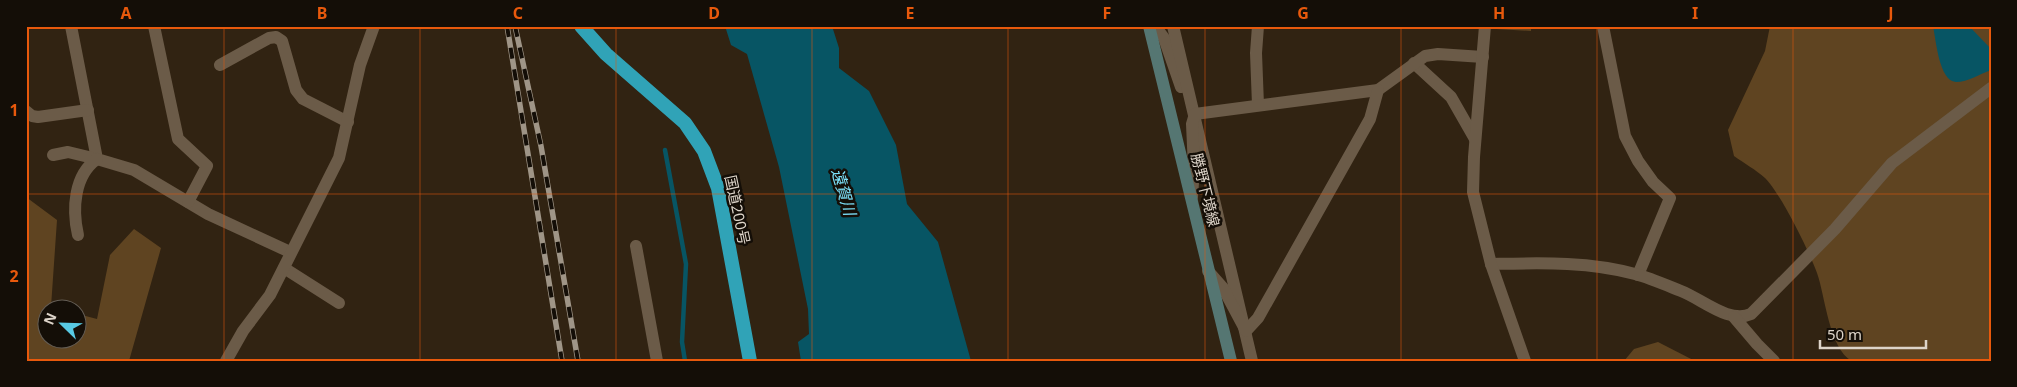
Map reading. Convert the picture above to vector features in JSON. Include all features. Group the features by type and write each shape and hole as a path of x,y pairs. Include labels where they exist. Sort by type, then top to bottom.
{"highway":[{"name":"国道200号","path":"581,26 606,54 685,123 704,151 718,188 750,361"}],"main road":[{"name":"勝野下境線","path":"1149,26 1231,361"}],"street":[{"path":"71,26 97,159"},
{"path":"154,26 178,139 207,166 188,202"},
{"path":"274,26 282,41 296,90 303,99 348,122"},
{"path":"226,361 243,331 270,295 339,158 360,65 374,26"},
{"path":"1155,26 1164,38 1181,88 1191,100"},
{"path":"1173,26 1252,361"},
{"path":"1258,26 1256,53 1258,104"},
{"path":"1485,26 1475,139 1473,192 1491,264 1524,361"},
{"path":"1603,26 1625,136 1638,161 1653,182 1670,198 1638,275"},
{"path":"220,65 269,38 276,37 282,41"},
{"path":"1195,114 1258,104 1378,90 1425,56 1438,54 1483,57"},
{"path":"1414,63 1451,97 1475,139"},
{"path":"1734,317 1750,314 1835,229 1892,163 1991,88"},
{"path":"1246,331 1258,318 1370,119 1378,90"},
{"path":"26,111 32,116 38,117 88,110"},
{"path":"1191,202 1194,168 1192,124 1195,114"},
{"path":"53,155 68,152 134,170 208,214 290,252"},
{"path":"78,235 74,220 78,187 87,166 97,159"},
{"path":"636,246 658,361"},
{"path":"1491,264 1556,263 1597,267 1638,275 1688,294 1734,317 1756,344 1774,361"},
{"path":"284,268 339,303"},
{"path":"1208,270 1223,288 1246,331"}],"shaded area":[{"path":"1496,26 1531,26 1531,31 1496,29"},
{"path":"1770,26 1991,26 1991,361 1852,361 1844,355 1833,334 1817,273 1794,223 1779,196 1765,178 1734,156 1728,130 1765,51"},
{"path":"26,197 57,220 51,300 38,300 38,350 88,350 88,317 97,319 110,255 134,229 161,248 129,361 26,361"},
{"path":"1658,342 1695,361 1624,361 1634,349"}],"water":[{"name":"遠賀川","path":"725,26 832,26 839,48 839,68 869,91 896,145 907,204 938,242 971,361 801,361 798,342 809,334 808,309 779,167 747,54 731,45"},
{"path":"1933,26 1969,26 1991,49 1991,70 1965,81 1956,82 1950,80 1942,68 1939,59"}],"waterway":[{"path":"665,150 686,264 682,342 685,361"}],"railway":[{"path":"507,26 562,361"},
{"path":"515,26 541,146 578,361"}]}
